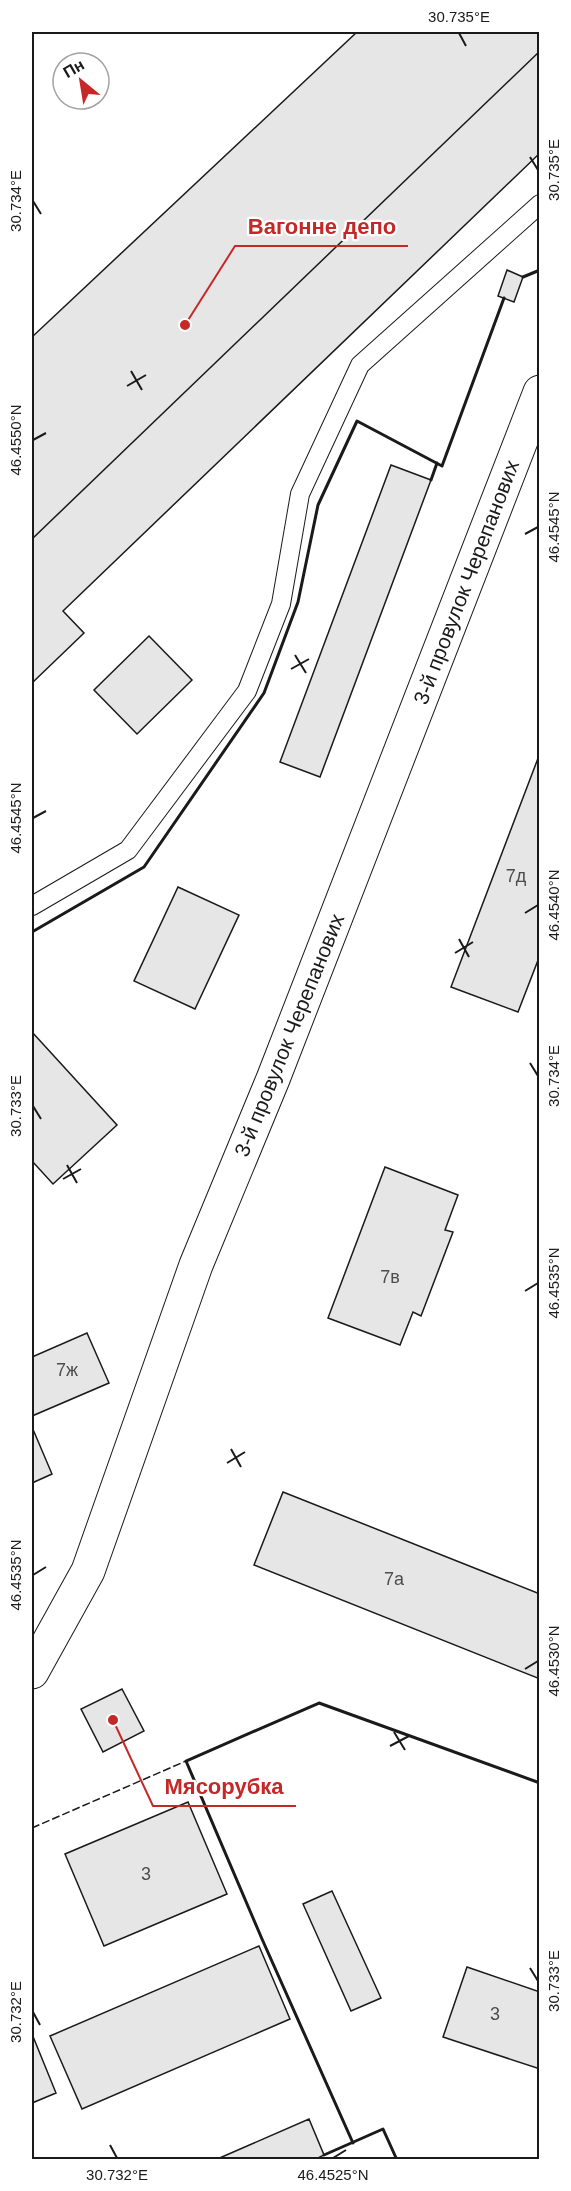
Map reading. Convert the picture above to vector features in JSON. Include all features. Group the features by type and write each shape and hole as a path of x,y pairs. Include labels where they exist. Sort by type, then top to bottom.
{"street":[{"name":"3-й провулок Черепанових","path":"32,1672 88,1571 196,1265 278,1068 540,392"}],"lane":[{"path":"32,906 128,850 247,691 280,604 300,494 360,365 540,204"}],"building":[{"path":"357,32 540,32 540,51 32,539 32,337"},
{"path":"540,51 540,153 63,611 84,633 32,683 32,539"},
{"path":"507,270 523,277 514,302 498,296"},
{"path":"391,465 431,480 320,777 280,762"},
{"path":"149,636 192,680 137,734 94,690"},
{"path":"540,753 540,955 518,1012 451,987"},
{"path":"178,887 239,915 195,1009 134,981"},
{"path":"32,1032 117,1125 53,1184 32,1161"},
{"path":"385,1167 458,1195 445,1230 453,1232 421,1316 413,1312 400,1345 328,1318"},
{"path":"87,1333 109,1383 32,1416 32,1357"},
{"path":"32,1427 52,1474 32,1483"},
{"path":"283,1492 540,1594 540,1679 254,1565"},
{"path":"122,1689 144,1731 103,1752 81,1709"},
{"path":"188,1802 227,1894 104,1946 65,1854"},
{"path":"332,1891 381,1998 351,2011 303,1904"},
{"path":"259,1946 290,2019 82,2109 50,2036"},
{"path":"467,1967 540,1992 540,2069 443,2037"},
{"path":"32,2034 56,2093 32,2103"},
{"path":"309,2119 324,2155 314,2160 215,2160"}],"fence":[{"path":"32,1828 186,1761"}],"wall":[{"path":"523,277 540,270"},
{"path":"32,932 144,867 264,693 298,602 318,505 357,421 442,466 504,298"},
{"path":"431,480 437,463"},
{"path":"353,2143 186,1761 319,1703 540,1783"},
{"path":"324,2155 383,2129 397,2160"}],"place":[{"name":"Вагонне депо","path":"185,325"},
{"name":"Мясорубка","path":"113,1720"}]}
